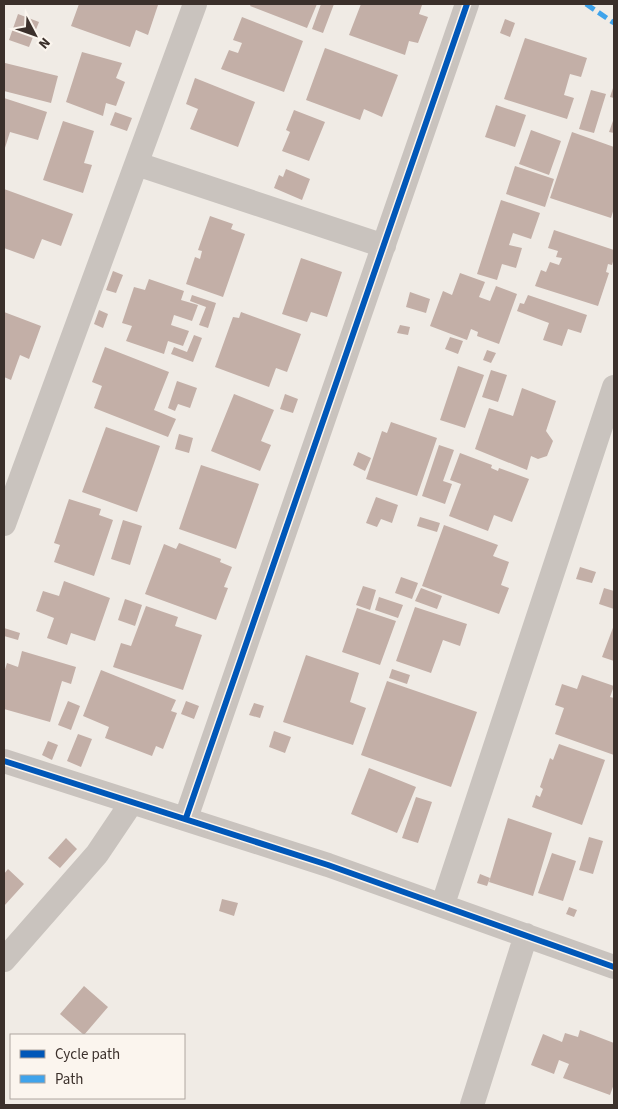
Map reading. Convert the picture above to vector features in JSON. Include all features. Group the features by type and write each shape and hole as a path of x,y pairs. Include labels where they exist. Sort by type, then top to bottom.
{"street":[{"path":"4,524 195,4"},
{"path":"186,818 468,4"},
{"path":"137,164 384,246"},
{"path":"443,904 614,387"},
{"path":"4,761 186,818 443,904 614,967"},
{"path":"4,960 97,854 132,802"},
{"path":"472,1105 526,935"}],"building":[{"path":"79,4 158,5 148,35 136,30 130,47 71,26"},
{"path":"251,4 317,4 307,28 250,6"},
{"path":"321,4 334,4 323,33 312,29"},
{"path":"361,4 422,5 419,14 428,17 418,43 409,41 405,55 349,35"},
{"path":"18,14 39,22 29,47 9,40"},
{"path":"242,17 303,41 284,92 221,69 229,50 238,53 242,43 233,40"},
{"path":"505,19 515,23 510,37 500,33"},
{"path":"525,38 587,58 581,77 570,74 564,95 574,98 567,119 504,99"},
{"path":"325,48 398,75 382,117 364,109 360,120 306,100"},
{"path":"82,52 122,63 116,78 125,82 116,106 106,103 103,116 66,102"},
{"path":"5,63 58,76 51,103 4,91"},
{"path":"195,78 255,102 238,147 190,129 198,109 186,104"},
{"path":"614,85 614,98 610,97"},
{"path":"591,90 606,94 594,133 579,129"},
{"path":"4,98 47,112 38,140 10,132 4,151"},
{"path":"496,105 526,115 515,147 485,137"},
{"path":"294,110 325,122 309,161 282,151 290,132 286,130"},
{"path":"115,112 132,118 127,131 110,125"},
{"path":"614,118 614,133 609,132"},
{"path":"63,121 94,131 84,163 92,165 83,193 43,180"},
{"path":"531,130 561,141 549,175 519,164"},
{"path":"572,132 614,147 614,208 611,218 550,198"},
{"path":"515,166 554,179 545,207 506,194"},
{"path":"286,169 310,179 302,200 274,188 279,175 283,177"},
{"path":"4,189 73,214 61,246 42,239 34,259 4,248"},
{"path":"501,200 540,213 531,239 513,233 509,245 522,248 516,268 502,264 497,280 477,274"},
{"path":"210,216 233,224 231,229 245,234 223,297 186,284 195,257 200,259 202,251 198,250"},
{"path":"554,230 614,250 612,265 608,264 606,272 609,273 598,306 535,286 541,270 546,272 550,262 559,265 562,258 556,257 558,251 548,248"},
{"path":"301,258 342,272 327,317 311,312 307,322 282,314"},
{"path":"113,271 123,275 116,293 106,290"},
{"path":"460,273 485,282 479,297 490,301 496,286 517,294 499,344 477,336 478,332 471,329 467,340 430,326 443,291 452,295"},
{"path":"149,279 184,291 181,300 198,305 192,321 174,315 171,325 189,331 183,346 168,341 164,354 126,341 132,326 122,323 134,287 145,290"},
{"path":"410,292 430,299 426,313 406,307"},
{"path":"192,295 216,303 208,328 199,325 206,307 190,301"},
{"path":"528,295 587,315 581,333 568,329 562,346 543,340 549,323 517,311 520,303 524,304"},
{"path":"99,310 108,314 103,328 94,324"},
{"path":"4,312 41,326 29,359 20,355 11,380 4,377"},
{"path":"241,312 301,334 287,372 276,368 269,387 215,367 233,317 239,318"},
{"path":"400,325 410,327 408,335 397,333"},
{"path":"194,335 202,338 193,362 171,354 174,347 187,352"},
{"path":"450,337 463,341 458,354 445,349"},
{"path":"105,347 169,372 154,410 176,419 168,437 94,408 102,386 92,382"},
{"path":"487,350 496,353 491,363 483,360"},
{"path":"458,366 484,375 465,428 440,420"},
{"path":"491,370 507,375 498,402 482,397"},
{"path":"177,381 197,388 190,408 178,404 175,411 168,408"},
{"path":"522,388 556,401 546,431 553,441 547,456 538,459 531,456 527,470 475,449 489,408 513,416"},
{"path":"234,394 274,410 261,441 271,445 260,471 211,451"},
{"path":"285,394 298,399 293,413 280,409"},
{"path":"391,422 437,438 417,496 366,479 382,431 387,433"},
{"path":"106,427 160,446 137,512 82,492"},
{"path":"179,434 193,438 189,453 175,449"},
{"path":"439,445 454,450 443,481 452,484 445,504 422,496"},
{"path":"358,452 371,458 365,471 353,465"},
{"path":"460,453 492,465 491,468 498,471 499,468 529,479 512,522 494,515 488,531 449,516 461,484 450,480"},
{"path":"201,465 259,484 236,549 179,529"},
{"path":"376,497 398,505 392,523 381,519 377,527 366,523"},
{"path":"69,499 101,509 99,515 113,520 94,576 54,562 60,545 54,543"},
{"path":"420,517 440,523 437,532 417,526"},
{"path":"123,520 142,526 130,565 111,559"},
{"path":"444,525 498,545 493,556 509,562 501,585 509,588 499,614 422,586"},
{"path":"179,543 221,559 220,562 232,567 224,587 228,588 216,620 145,594 164,544 176,549"},
{"path":"580,567 596,572 592,583 576,579"},
{"path":"401,577 418,583 412,599 395,593"},
{"path":"64,581 110,598 95,641 71,633 67,645 47,638 54,618 36,611 43,591 59,596"},
{"path":"363,586 376,590 370,610 356,605"},
{"path":"421,588 442,596 437,609 415,601"},
{"path":"604,588 614,591 614,609 599,604"},
{"path":"379,597 403,605 398,618 375,610"},
{"path":"125,599 142,605 135,626 118,620"},
{"path":"146,606 178,617 175,626 202,635 183,690 113,667 121,643 131,646"},
{"path":"415,607 467,624 460,646 443,640 431,673 396,661"},
{"path":"357,608 396,621 380,665 342,652"},
{"path":"614,625 614,661 602,657"},
{"path":"4,628 20,633 18,640 4,636"},
{"path":"22,651 76,667 71,684 62,681 50,722 4,709 4,673 7,663 18,667"},
{"path":"306,655 359,673 350,702 366,708 353,745 283,722"},
{"path":"392,669 410,675 407,684 389,678"},
{"path":"101,670 176,700 171,711 177,713 163,749 156,746 152,756 105,738 109,727 83,716"},
{"path":"582,675 614,686 610,697 614,698 614,755 555,734 564,708 555,705 562,684 577,689"},
{"path":"387,681 477,712 451,787 361,755"},
{"path":"68,701 80,706 71,730 58,725"},
{"path":"186,701 199,706 194,719 181,714"},
{"path":"254,703 264,706 260,718 249,715"},
{"path":"274,731 291,737 285,753 269,747"},
{"path":"78,734 92,739 81,767 67,761"},
{"path":"48,741 58,745 52,760 42,755"},
{"path":"559,744 605,760 582,825 532,807 536,795 540,797 543,789 540,787 550,758 553,760"},
{"path":"369,768 416,787 397,833 351,814"},
{"path":"416,797 432,802 418,843 402,838"},
{"path":"508,818 552,833 533,896 489,882"},
{"path":"589,837 603,841 593,874 579,870"},
{"path":"66,838 77,849 60,868 48,858"},
{"path":"552,853 576,861 563,901 538,893"},
{"path":"8,869 24,884 4,906 4,874"},
{"path":"480,874 490,878 487,886 477,883"},
{"path":"222,899 238,903 234,916 219,911"},
{"path":"569,907 577,910 574,917 566,914"},
{"path":"84,986 108,1007 85,1034 60,1014"},
{"path":"580,1030 614,1043 614,1084 610,1095 563,1078 569,1064 559,1060 554,1074 531,1065 543,1034 562,1042 565,1033 578,1037"}],"marked path":[{"path":"586,4 614,23"}],"cycle path":[{"path":"186,818 467,4"},
{"path":"4,761 328,865 614,967"}]}
